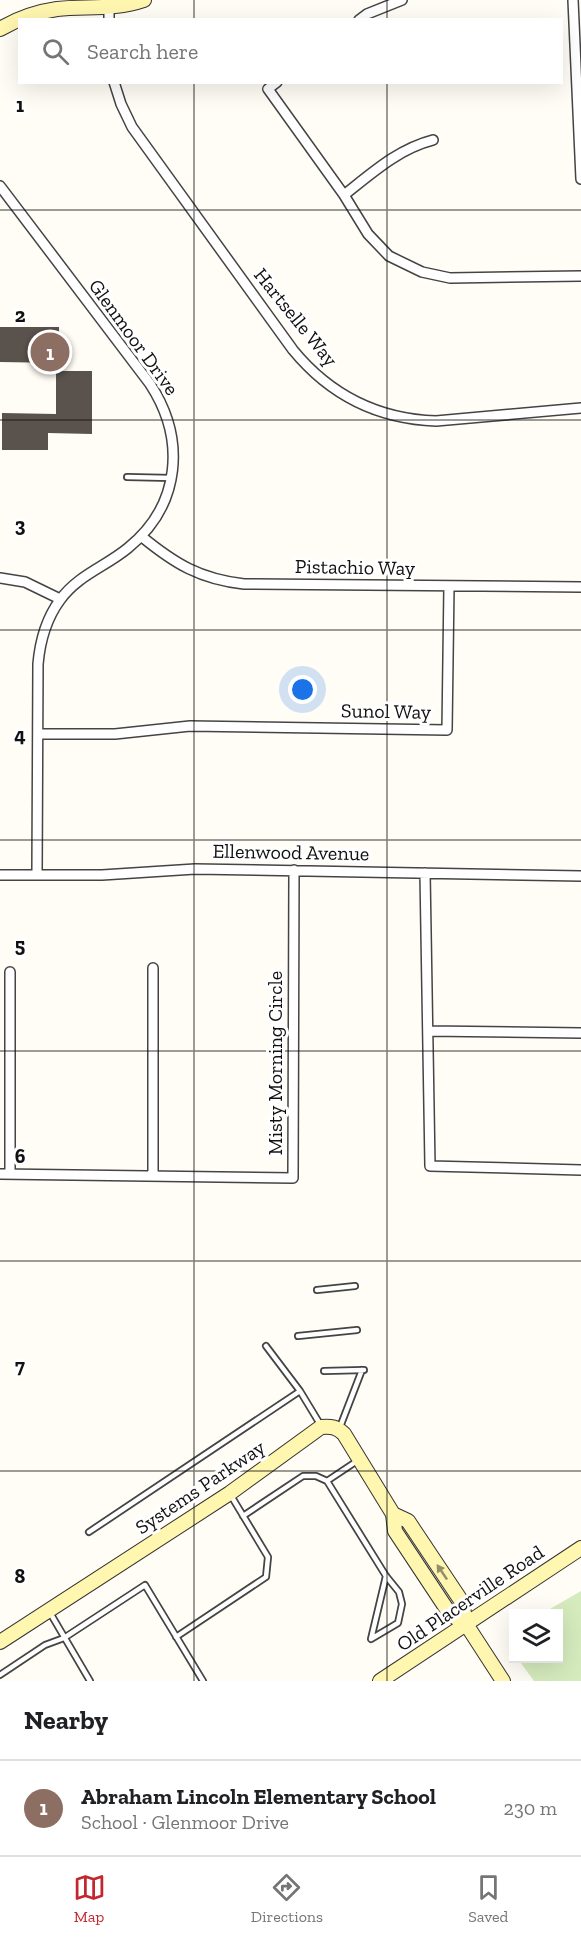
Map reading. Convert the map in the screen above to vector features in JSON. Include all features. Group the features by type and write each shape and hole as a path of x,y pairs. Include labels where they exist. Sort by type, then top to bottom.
{"street":[{"path":"24,18 42,12 70,8 109,14 144,0"},
{"path":"362,18 402,0"},
{"path":"573,0 581,179"},
{"path":"0,29 18,20"},
{"name":"Hartselle Way","path":"115,84 120,104 132,127 293,350 313,372 336,391 377,411 421,420 436,421 581,408"},
{"path":"274,84 268,89 344,195 368,234 389,255 422,272 450,278 581,276"},
{"path":"344,195 396,155 420,143 433,140"},
{"name":"Glenmoor Drive","path":"0,186 158,395 167,415 174,449 172,478 163,505 156,517 141,536 120,555 74,584 60,599 46,624 39,650 37,875"},
{"name":"Pistachio Way","path":"141,536 184,568 225,582 581,587"},
{"path":"0,578 25,582 60,599"},
{"name":"Sunol Way","path":"38,734 115,734 190,726 447,730 449,586"},
{"name":"Ellenwood Avenue","path":"0,875 102,875 195,868 581,876"},
{"name":"Misty Morning Circle","path":"5,1174 293,1178 294,870"},
{"path":"425,873 430,1166 581,1170"},
{"path":"153,969 153,1176"},
{"path":"5,1174 10,972"},
{"path":"428,1031 581,1033"},
{"path":"321,1427 330,1426 339,1429 393,1514 395,1531 450,1614 466,1624 503,1681"},
{"name":"Systems Parkway","path":"0,1642 230,1493 321,1427"},
{"name":"Old Placerville Road","path":"380,1681 581,1548"}],"lane":[{"path":"128,477 172,478"},
{"path":"317,1290 355,1286"},
{"path":"298,1336 357,1330"},
{"path":"266,1346 300,1390 321,1427"},
{"path":"324,1371 363,1370 339,1429"},
{"path":"88,1532 300,1390"},
{"path":"327,1481 359,1460"},
{"path":"243,1516 303,1476 316,1476 327,1481 386,1576 399,1592 402,1604 398,1623 371,1639 386,1576"},
{"path":"176,1637 266,1577 268,1557 230,1493"},
{"path":"0,1674 45,1645 64,1638 145,1585 203,1681"},
{"path":"49,1611 90,1681"}],"green space":[{"path":"581,1591 581,1681 534,1681 521,1663 563,1663 563,1609 550,1609"}],"building":[{"path":"0,327 59,327 59,363 0,362"},
{"path":"56,371 92,371 92,434 48,433 48,450 2,450 2,413 56,414"}],"place":[{"name":"Abraham Lincoln Elementary School","path":"50,352"}]}
